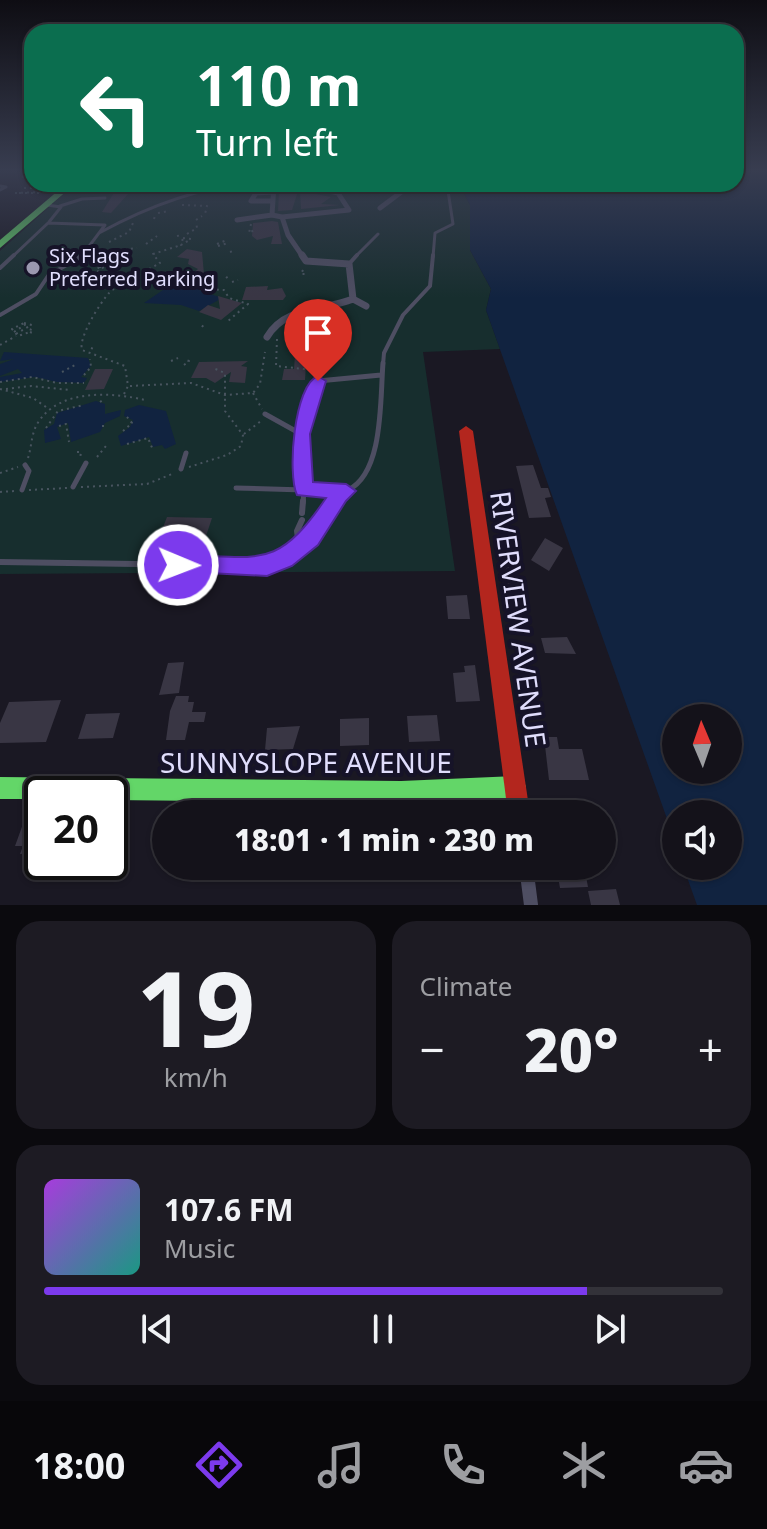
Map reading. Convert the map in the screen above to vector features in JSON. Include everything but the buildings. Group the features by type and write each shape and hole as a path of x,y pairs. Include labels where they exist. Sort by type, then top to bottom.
{"street":[{"path":"0,245 32,213"},
{"path":"237,220 318,213"},
{"path":"282,217 288,235 306,261 349,264 353,299"},
{"path":"353,299 366,306"},
{"path":"267,337 273,326 290,316 339,306 353,299"},
{"name":"RIVERVIEW AVENUE","path":"466,431 517,800"},
{"name":"SUNNYSLOPE AVENUE","path":"0,788 401,792 515,787"},
{"path":"528,880 531,905"}],"lane":[{"path":"48,223 49,213"},
{"path":"99,233 136,213"},
{"path":"0,562 267,566 285,559 311,538 339,495 367,475 374,456 384,353 395,328 430,286 435,233 453,224 451,213"},
{"path":"0,268 48,223 105,225 80,258 48,276 36,294 0,315"},
{"path":"349,264 371,237 378,234"},
{"path":"299,545 297,531 302,516 304,490 301,434 318,381 381,375"},
{"path":"265,414 301,434"},
{"path":"181,469 186,453"},
{"path":"73,487 86,463"},
{"path":"22,490 29,471 25,465"},
{"path":"236,488 346,491"}],"path":[{"path":"187,234 197,228 196,221 204,213"},
{"path":"250,219 249,233 254,230"},
{"path":"177,236 182,235"},
{"path":"146,244 157,236"},
{"path":"218,245 228,242"},
{"path":"124,394 128,386 125,366 82,350 88,322 97,315 109,293 160,263 153,254 168,245 181,245"},
{"path":"119,250 137,248"},
{"path":"111,255 123,255"},
{"path":"101,272 96,271 106,263"},
{"path":"108,268 113,269"},
{"path":"230,275 229,280 238,280"},
{"path":"201,276 214,285 209,289 224,290 229,298 248,304 228,321"},
{"path":"299,321 337,328 339,332 308,340"},
{"path":"202,327 205,323"},
{"path":"0,345 29,324"},
{"path":"9,326 29,324 34,328 30,332"},
{"path":"279,330 299,326"},
{"path":"14,327 15,334"},
{"path":"275,333 279,344 274,364 282,369 304,369 304,365"},
{"path":"15,334 35,334"},
{"path":"128,386 195,383 214,388 225,395 253,393 260,384 265,352"},
{"path":"84,375 91,367 90,359"},
{"path":"171,361 189,361 184,365"},
{"path":"62,372 75,365"},
{"path":"0,492 147,484 181,469 227,455 241,446 243,435 225,411 225,373 213,368"},
{"path":"0,382 32,377 57,383 84,383"},
{"path":"0,389 22,386 70,390"},
{"path":"6,389 33,398 46,407"},
{"path":"0,473 25,465 34,443 36,424 44,416 81,397 124,394 145,400"},
{"path":"46,428 58,411 84,405"},
{"path":"123,431 132,423 127,417"},
{"path":"59,426 66,424 69,442"},
{"path":"102,426 107,426"},
{"path":"127,444 148,438 153,450"},
{"path":"97,457 102,455 101,448 106,446"},
{"path":"77,452 81,452 80,457"}],"green space":[{"path":"42,213 470,213 470,250 491,289 486,310 500,349 423,352 455,571 0,574 0,251"}],"water":[{"path":"470,213 767,213 767,905 697,905 688,880 742,880 742,800 662,800 662,805 486,310 491,289 470,250"},
{"path":"182,277 199,290 222,298 199,311 181,305 144,303"},
{"path":"4,352 88,358 91,366 81,377 87,378 84,383 35,377 0,382 0,377 22,373 18,369 0,376 0,364 14,359 0,361"},
{"path":"96,401 105,404 105,414 121,410 120,416 105,423 100,432 71,442 68,423 57,427 61,439 45,443 44,430 54,424 57,413"},
{"path":"139,405 166,411 176,444 165,449 162,445 153,447 149,437 121,446 118,436 130,427 133,420 124,416 125,410"}],"traffic: fast":[{"path":"0,245 37,213"},
{"path":"0,788 401,792 515,787"}],"traffic: jam":[{"path":"466,431 517,800"}],"place":[{"name":"Six Flags Preferred Parking","path":"33,268"}],"route":[{"path":"178,565 267,566 285,559 311,538 339,495 346,491 304,490 301,434 318,381"}]}
